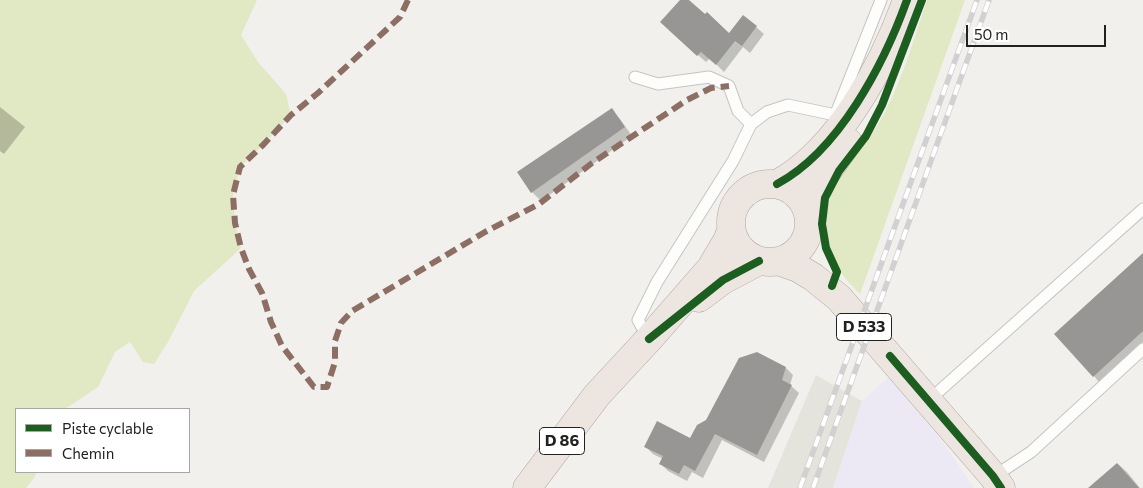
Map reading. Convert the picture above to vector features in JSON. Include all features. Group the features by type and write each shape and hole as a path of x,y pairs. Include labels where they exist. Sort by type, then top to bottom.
{"main road":[{"path":"777,184 794,175 820,151 841,117 866,87 903,12"},
{"path":"807,223 804,202 792,190 777,184 756,185 739,197 730,216 731,231 740,250 768,261 793,255 804,243 807,223 817,186 859,127 878,92 891,57 903,12"},
{"name":"D 533","path":"807,223 839,298"},
{"name":"D 86","path":"527,488 597,395 711,268 731,231"},
{"name":"D 533","path":"768,261 798,268 813,277 839,298 933,407 991,484"},
{"name":"D 86","path":"649,339 716,285 744,268 768,261"}],"lane":[{"path":"649,339 638,320 657,282 733,161 751,124 767,112 788,105 841,117 881,0"},
{"path":"635,77 658,84 709,77 730,86 738,111 751,124"},
{"path":"933,407 1143,209"},
{"path":"991,484 1031,452 1143,349"}],"shaded area":[{"path":"816,375 862,401 833,488 768,488"},
{"path":"889,377 940,438 974,488 833,488 862,401"}],"green space":[{"path":"0,0 257,0 241,35 258,62 286,94 291,115 240,167 233,195 235,223 241,248 194,291 168,342 154,364 143,362 130,342 115,352 98,387 66,408 15,408 15,473 36,473 26,488 0,488"},
{"path":"927,0 965,0 860,294 842,274 832,253 827,229 828,205 836,183 873,132 891,100 908,58"}],"building":[{"path":"680,0 689,0 705,14 707,12 729,33 743,15 757,26 742,46 735,41 716,65 701,52 697,56 660,22"},
{"path":"612,108 625,127 531,193 517,172"},
{"path":"1143,253 1143,331 1093,377 1054,334"},
{"path":"757,352 786,367 782,380 792,385 757,455 715,434 695,471 684,465 679,474 659,464 663,456 644,447 657,421 690,438 697,425 706,420 739,358"},
{"path":"1117,463 1139,488 1088,488"}],"railway":[{"path":"800,488 977,0"},
{"path":"813,488 989,0"}],"marked path":[{"path":"408,0 400,17 318,93 291,115 240,167 233,195 235,223 241,248 249,269 262,293 271,322 282,346 314,387 327,387 335,362 335,341 341,323 352,311 485,232 539,204 592,163 687,100 711,88 729,86"}],"cycle path":[{"path":"777,184 799,169 820,150 857,104 886,51 907,0"},
{"path":"832,286 837,272 826,248 822,224 825,198 839,171 866,136 882,105 922,0"},
{"path":"649,339 723,280 759,261"},
{"path":"890,356 993,476 1001,488"}]}
